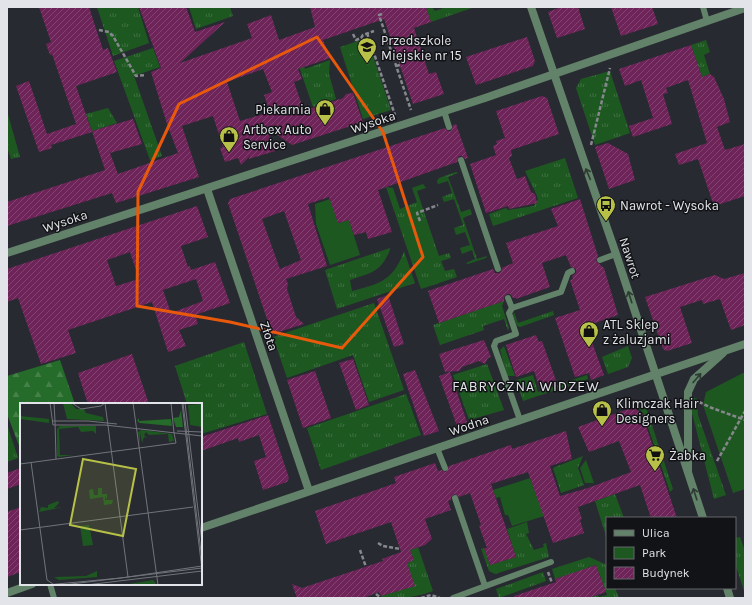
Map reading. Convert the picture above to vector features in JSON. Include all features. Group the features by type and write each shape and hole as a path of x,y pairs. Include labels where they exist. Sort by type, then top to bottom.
{"street":[{"name":"Nawrot","path":"531,7 616,254 703,517"},
{"name":"Wysoka","path":"7,253 444,112 745,8"},
{"name":"Złota","path":"207,189 309,491"},
{"name":"Wodna","path":"202,528 745,344"},
{"path":"688,470 688,392 694,380 726,351"},
{"path":"7,593 29,585"}],"lane":[{"path":"703,7 707,21"},
{"path":"444,112 449,127"},
{"path":"461,160 498,270"},
{"path":"600,260 616,254"},
{"path":"520,420 494,346 496,341 516,334 509,314 512,308 561,292 568,272 572,270"},
{"path":"508,298 512,308"},
{"path":"437,448 444,468"},
{"path":"455,498 486,586"},
{"path":"453,598 551,562"},
{"path":"50,585 54,598"}],"path":[{"path":"382,14 379,15 411,110"},
{"path":"99,30 109,32 113,36 136,76 146,75"},
{"path":"354,34 356,40 367,33 374,31"},
{"path":"367,33 395,115"},
{"path":"396,66 400,65"},
{"path":"591,145 610,68"},
{"path":"420,221 417,213 438,206"},
{"path":"699,402 745,420"},
{"path":"718,461 745,411"},
{"path":"378,544 400,550"},
{"path":"360,550 366,567"},
{"path":"376,598 376,594 381,598"},
{"path":"421,598 431,595 440,598"}],"highlighted area":[{"path":"317,37 383,132 423,257 342,348 230,322 137,306 138,192 179,104"}],"green space":[{"path":"97,7 138,7 149,43 113,56"},
{"path":"189,7 230,7 233,16 196,29"},
{"path":"426,7 432,7 435,11 446,7 475,7 431,22"},
{"path":"367,38 391,110 363,119 340,47"},
{"path":"706,40 710,52 704,55 710,74 702,77 691,45"},
{"path":"153,48 160,67 134,76 162,156 150,160 114,61"},
{"path":"299,50 305,69 330,60 329,74 336,99 313,107 294,52"},
{"path":"355,54 370,68 377,79 379,92 377,99 371,102 357,92 348,57"},
{"path":"610,71 630,133 595,145 576,88 581,79"},
{"path":"108,108 117,123 92,131 86,114"},
{"path":"7,111 20,157 11,159 7,147"},
{"path":"565,158 578,198 493,226 489,214 506,208 508,210 534,206 538,199 525,171"},
{"path":"456,172 458,173 448,177 461,212 470,209 472,214 463,218 477,259 487,256 486,258 468,264 466,263 475,259 472,250 462,254 460,248 470,245 465,232 456,235 454,228 463,225 454,199 444,202 442,197 452,193 448,181 438,184 437,181 439,178"},
{"path":"423,184 426,188 417,191 439,256 449,253 451,258 441,261 445,271 454,269 457,277 421,289 386,187 393,188 400,209 417,202 412,188"},
{"path":"330,199 338,223 349,220 360,255 330,265 316,224 315,204"},
{"path":"423,220 437,262 425,266 422,257 413,260 402,227"},
{"path":"390,248 383,263 374,271 350,280 352,291 371,286 391,275 400,261 404,251 415,283 337,309 325,270"},
{"path":"504,301 502,306 509,328 508,331 504,319 483,326 484,330 440,345 433,325"},
{"path":"374,303 404,390 369,402 353,355 287,378 273,337"},
{"path":"553,311 554,315 520,327 517,326 513,315 514,312 518,323"},
{"path":"244,342 267,414 202,434 202,403 187,403 175,366"},
{"path":"504,346 515,376 507,376 500,350"},
{"path":"628,346 632,358 628,367 608,374 602,357"},
{"path":"60,360 75,403 20,403 20,448 7,414 7,376"},
{"path":"487,364 504,410 469,420 453,375"},
{"path":"745,372 745,489 733,493 703,405 706,392"},
{"path":"533,375 538,392 587,375 588,379 523,401 516,380"},
{"path":"406,394 421,435 321,470 307,428"},
{"path":"692,397 697,399 698,415 726,495 714,499 692,413"},
{"path":"636,407 643,407 647,410 673,489 670,492 648,427 645,427 644,416"},
{"path":"7,424 18,458 7,462"},
{"path":"583,456 578,468 584,485 561,493 553,468"},
{"path":"586,460 594,483 585,483 580,468"},
{"path":"530,478 544,516 512,526 508,515 505,515 500,497 496,498 493,490"},
{"path":"615,494 624,517 606,517 606,536 595,501"},
{"path":"527,522 529,533 526,534 534,550 544,547 543,544 546,543 549,557 495,574 489,571 481,549 484,548 490,565 516,557 507,529"},
{"path":"740,537 745,551 745,594 736,566 736,538"},
{"path":"418,547 433,591 408,597 383,598 381,596 414,586 406,563 414,560 410,550"},
{"path":"589,557 606,565 606,589 615,589 619,598 588,598 598,595 599,597 607,595 602,581 599,582 601,578 596,565 588,567 589,570 573,576 572,573 555,579 552,569"},
{"path":"543,572 546,581 499,598 496,589"}],"building":[{"path":"39,7 89,7 103,50 108,48 117,72 76,86 92,132 51,145 52,148 39,152 16,86 29,81 47,134 76,124 52,54 50,55 46,44 51,42"},
{"path":"139,7 186,7 195,32 225,22 180,63 252,38 247,24 271,15 279,40 315,27 310,7 426,7 431,22 414,28 429,74 436,72 444,94 413,104 384,19 323,40 330,58 298,69 302,79 294,82 304,111 343,98 346,94 353,93 363,122 292,145 266,127 275,151 249,159 250,156 241,165 238,158 225,162 220,148 223,147 213,116 182,126 199,177 116,203 112,193 7,226 7,202 105,170 92,131 133,119 142,144 110,153 118,174 178,153 167,124 151,72 161,68","holes":["263,69 272,92 264,95 270,112 240,121 227,82"]},
{"path":"561,7 578,7 585,29 557,38 548,12"},
{"path":"611,7 652,7 658,24 621,36"},
{"path":"527,37 535,61 533,66 476,85 466,57"},
{"path":"691,45 702,77 710,74 714,77 724,99 730,122 717,127 725,150 745,144 745,196 714,206 698,159 679,165 675,154 707,143 688,80 666,88 668,93 663,94 672,124 633,137 629,126 653,118 641,80 625,86 619,69"},
{"path":"542,96 547,98 559,134 511,150 512,156 509,158 517,179 525,176 531,192 535,194 537,203 509,209 508,206 486,213 470,164 496,155 493,146 497,144 496,141 505,138 496,111"},
{"path":"456,124 468,158 465,159 462,156 459,156 457,162 378,190 392,232 368,239 366,232 354,235 349,220 338,223 329,197 308,204 327,266 286,279 288,284 287,289 296,317 304,324 272,334 228,203 230,199 445,128 448,131 451,131 453,125","holes":["284,211 301,260 280,269 262,219"]},
{"path":"608,143 628,154 635,180 609,189 595,147"},
{"path":"580,199 598,256 596,261 604,268 618,315 586,326 604,375 591,380 589,373 575,377 555,318 580,310 570,280 573,279 572,276 576,273 576,269 571,267 566,255 542,263 550,287 516,299 510,294 507,294 504,297 504,301 439,323 428,291 493,269 495,273 500,273 502,268 513,263 506,243 558,226 551,209"},
{"path":"197,206 208,237 181,246 188,267 190,266 191,270 215,262 230,303 195,315 198,324 179,330 186,346 168,352 152,302 68,330 76,353 41,364 18,298 7,302 7,269","holes":["130,252 139,279 116,286 107,260","196,279 203,301 171,313 163,290"]},
{"path":"745,273 745,325 731,330 720,299 703,304 702,300 680,307 692,343 667,351 663,349 645,297 715,275 724,279"},
{"path":"388,295 404,344 394,347 377,299"},
{"path":"536,335 539,342 542,341 557,383 540,389 534,371 516,377 506,345"},
{"path":"484,340 491,357 488,358 485,364 479,361 462,367 459,371 445,372 439,354"},
{"path":"132,354 149,403 88,403 78,373"},
{"path":"353,359 369,405 356,410 339,363"},
{"path":"415,370 439,431 424,436 403,374"},
{"path":"315,371 331,418 303,428 287,380"},
{"path":"450,372 467,422 457,426 439,376"},
{"path":"628,409 636,409 642,414 677,517 651,517 640,485 578,507 584,533 553,543 528,472 491,484 516,557 490,565 484,548 487,548 479,526 481,525 470,493 459,497 454,494 451,497 451,500 448,501 451,510 425,519 432,539 425,545 410,550 414,560 407,563 415,586 381,596 379,592 363,598 297,598 292,584 302,588 383,561 382,559 401,552 391,522 326,544 315,511 396,483 394,477 435,463 438,471 441,470 446,472 449,466 511,445 512,449 566,431 572,459 550,466 560,496 588,488 631,472 619,441 589,452 578,427"},
{"path":"268,415 289,478 287,482 263,490 254,461 266,457 259,435 239,442 238,438 202,451 202,437"},
{"path":"20,468 20,484 7,489 7,473"},
{"path":"20,507 20,572 7,577 7,512"},
{"path":"596,565 606,592 588,598 514,598 514,596 556,582 555,579"}],"place":[{"name":"Przedszkole Miejskie nr 15","path":"367,64"},
{"name":"Piekarnia","path":"325,126"},
{"name":"Artbex Auto Service","path":"229,153"},
{"name":"Nawrot - Wysoka","path":"606,222"},
{"name":"ATL Sklep z żaluzjami","path":"589,348"},
{"name":"Klimczak Hair Designers","path":"602,427"},
{"name":"Żabka","path":"655,472"}],"district":[{"name":"FABRYCZNA WIDZEW","path":"526,386"}]}
